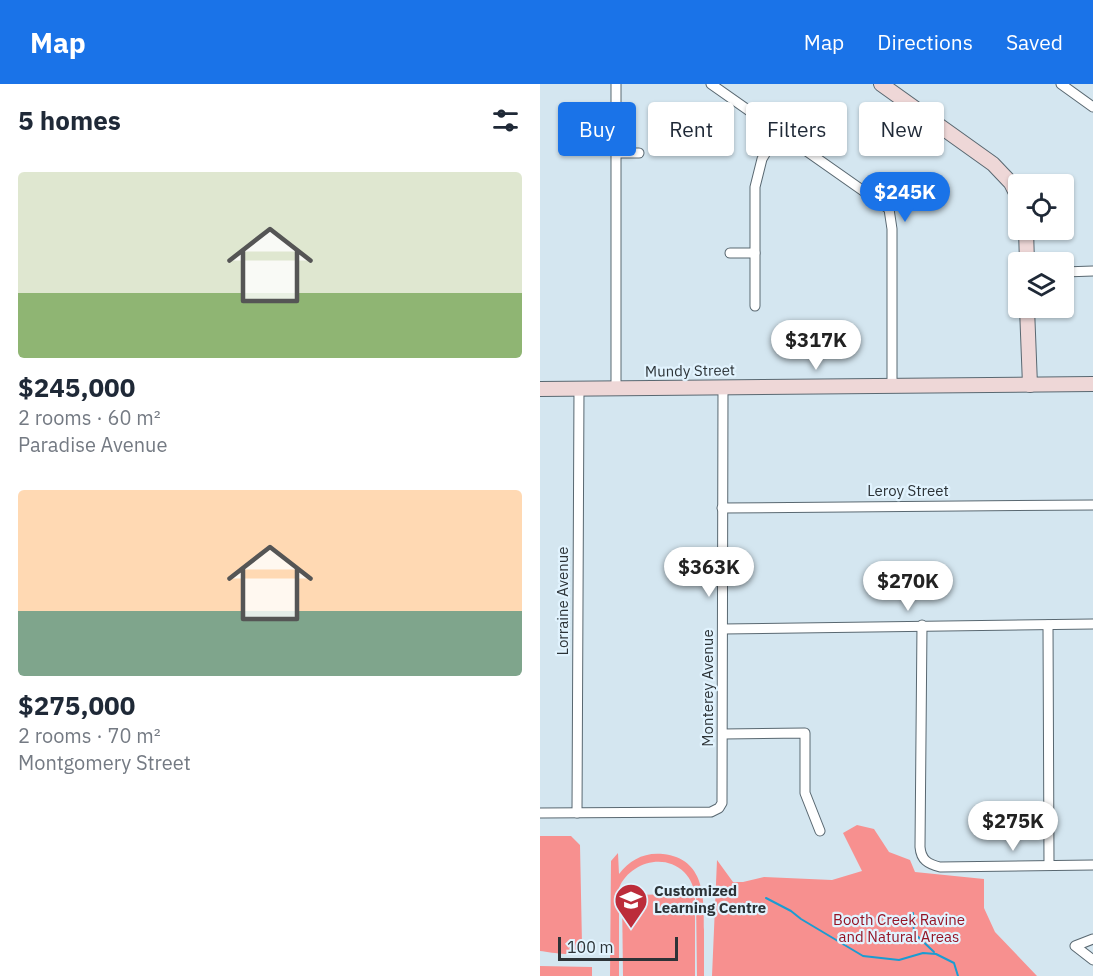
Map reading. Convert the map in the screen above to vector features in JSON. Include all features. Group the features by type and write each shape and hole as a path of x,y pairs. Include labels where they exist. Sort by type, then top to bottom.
{"street":[{"path":"616,84 616,102"},
{"path":"711,84 746,109"},
{"path":"881,84 993,164 1008,180"},
{"path":"1061,84 1093,107"},
{"path":"616,156 616,388"},
{"path":"755,306 756,178 764,156"},
{"path":"813,156 889,209 892,229 892,386"},
{"path":"730,253 754,253"},
{"path":"1074,272 1093,271"},
{"path":"1028,318 1030,385"},
{"name":"Mundy Street","path":"540,388 1093,384"},
{"name":"Monterey Avenue","path":"577,813 711,812 719,808 723,796 723,387"},
{"name":"Lorraine Avenue","path":"577,813 579,389"},
{"name":"Leroy Street","path":"722,508 1093,505"},
{"path":"723,629 1093,624"},
{"path":"1048,625 1048,864"},
{"path":"922,626 920,847 924,860 940,867 1093,865"},
{"path":"723,734 805,733 805,793 820,831"},
{"path":"540,813 577,813"},
{"path":"1093,939 1075,946 1093,960"}],"green space":[{"name":"Booth Creek Ravine and Natural Areas","path":"857,825 874,829 889,852 910,860 915,872 984,879 984,908 995,932 1037,976 712,976 717,860 733,882 764,877 832,880 862,871 843,833"},
{"path":"540,836 571,836 580,845 582,944 581,949 577,952 561,954 540,951"},
{"path":"618,853 619,874 638,858 650,854 677,857 687,863 694,872 699,882 704,905 704,976 697,976 696,897 692,884 684,872 676,866 657,862 648,863 631,872 619,888 619,976 610,976 611,861"},
{"path":"695,894 695,976 623,976 622,895"},
{"path":"540,966 592,967 592,976 540,976"}],"waterway":[{"path":"766,898 863,956 899,960 923,953 936,954 954,963 958,976"},
{"path":"913,913 914,933 934,952"}],"place":[{"name":"Customized Learning Centre","path":"631,929"}]}
